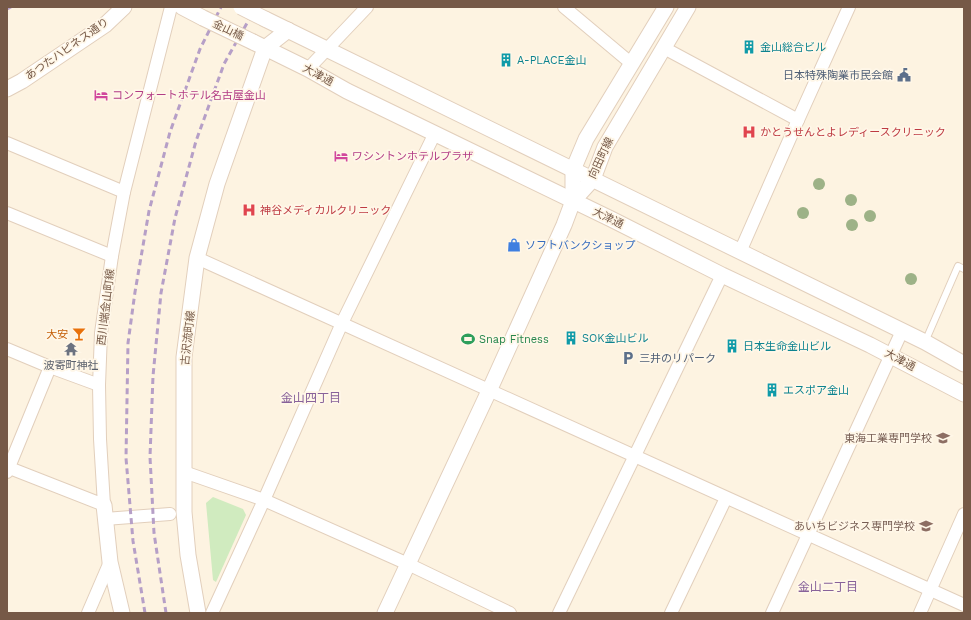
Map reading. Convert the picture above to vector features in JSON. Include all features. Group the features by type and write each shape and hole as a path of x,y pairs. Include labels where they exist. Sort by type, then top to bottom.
{"street":[{"name":"あつたハピネス通り","path":"7,89 105,25 124,7"},
{"name":"西川端金山町線","path":"122,613 110,562 100,459 99,385 101,333 112,256 124,192 171,7"},
{"name":"金山橋","path":"182,7 259,45"},
{"path":"241,7 925,342 964,364"},
{"path":"308,69 367,7"},
{"path":"564,7 632,64"},
{"name":"向田町線","path":"574,202 573,170 586,139 666,7"},
{"name":"向田町線","path":"574,202 593,179 605,147 688,7"},
{"path":"740,252 848,7"},
{"path":"259,45 288,30"},
{"name":"大津通","path":"259,45 308,69 347,91 722,275 890,355 964,394"},
{"name":"古沢流町線","path":"198,613 188,554 184,512 184,357 197,258 217,184 257,71 259,45"},
{"path":"664,48 798,120"},
{"path":"212,613 264,500 342,323 435,133"},
{"path":"7,144 124,192"},
{"path":"385,613 489,391 574,202"},
{"path":"7,213 112,256"},
{"path":"197,258 964,605"},
{"path":"559,613 722,275"},
{"path":"772,613 902,331"},
{"path":"7,349 99,385"},
{"path":"50,367 8,469 105,512 122,518 166,514"},
{"path":"184,472 264,500 408,564 510,613"},
{"path":"670,613 726,498"},
{"path":"920,613 964,514"},
{"path":"88,613 110,562"}],"lane":[{"path":"925,342 958,266 964,269"}],"green space":[{"path":"213,497 243,509 246,515 216,582 213,580 206,503"}],"railway":[{"path":"7,9 11,7"},
{"path":"145,613 133,541 126,458 128,343 149,211 170,132 200,49 221,7"},
{"path":"166,613 154,533 150,457 153,376 161,293 175,218 196,141 224,64 256,7"}],"place":[{"name":"金山総合ビル","path":"749,47"},
{"name":"A-PLACE金山","path":"506,60"},
{"name":"日本特殊陶業市民会館","path":"904,75"},
{"name":"コンフォートホテル名古屋金山","path":"101,95"},
{"name":"かとうせんとよレディースクリニック","path":"749,132"},
{"name":"ワシントンホテルプラザ","path":"341,156"},
{"name":"神谷メディカルクリニック","path":"249,210"},
{"name":"ソフトバンクショップ","path":"514,245"},
{"name":"大安","path":"79,334"},
{"name":"SOK金山ビル","path":"571,338"},
{"name":"Snap Fitness","path":"468,339"},
{"name":"日本生命金山ビル","path":"732,346"},
{"name":"波寄町神社","path":"71,349"},
{"name":"三井のリパーク","path":"628,358"},
{"name":"エスポア金山","path":"772,390"},
{"name":"東海工業専門学校","path":"943,438"},
{"name":"あいちビジネス専門学校","path":"926,526"}],"district":[{"name":"金山四丁目","path":"311,398"},
{"name":"金山二丁目","path":"828,587"}]}
